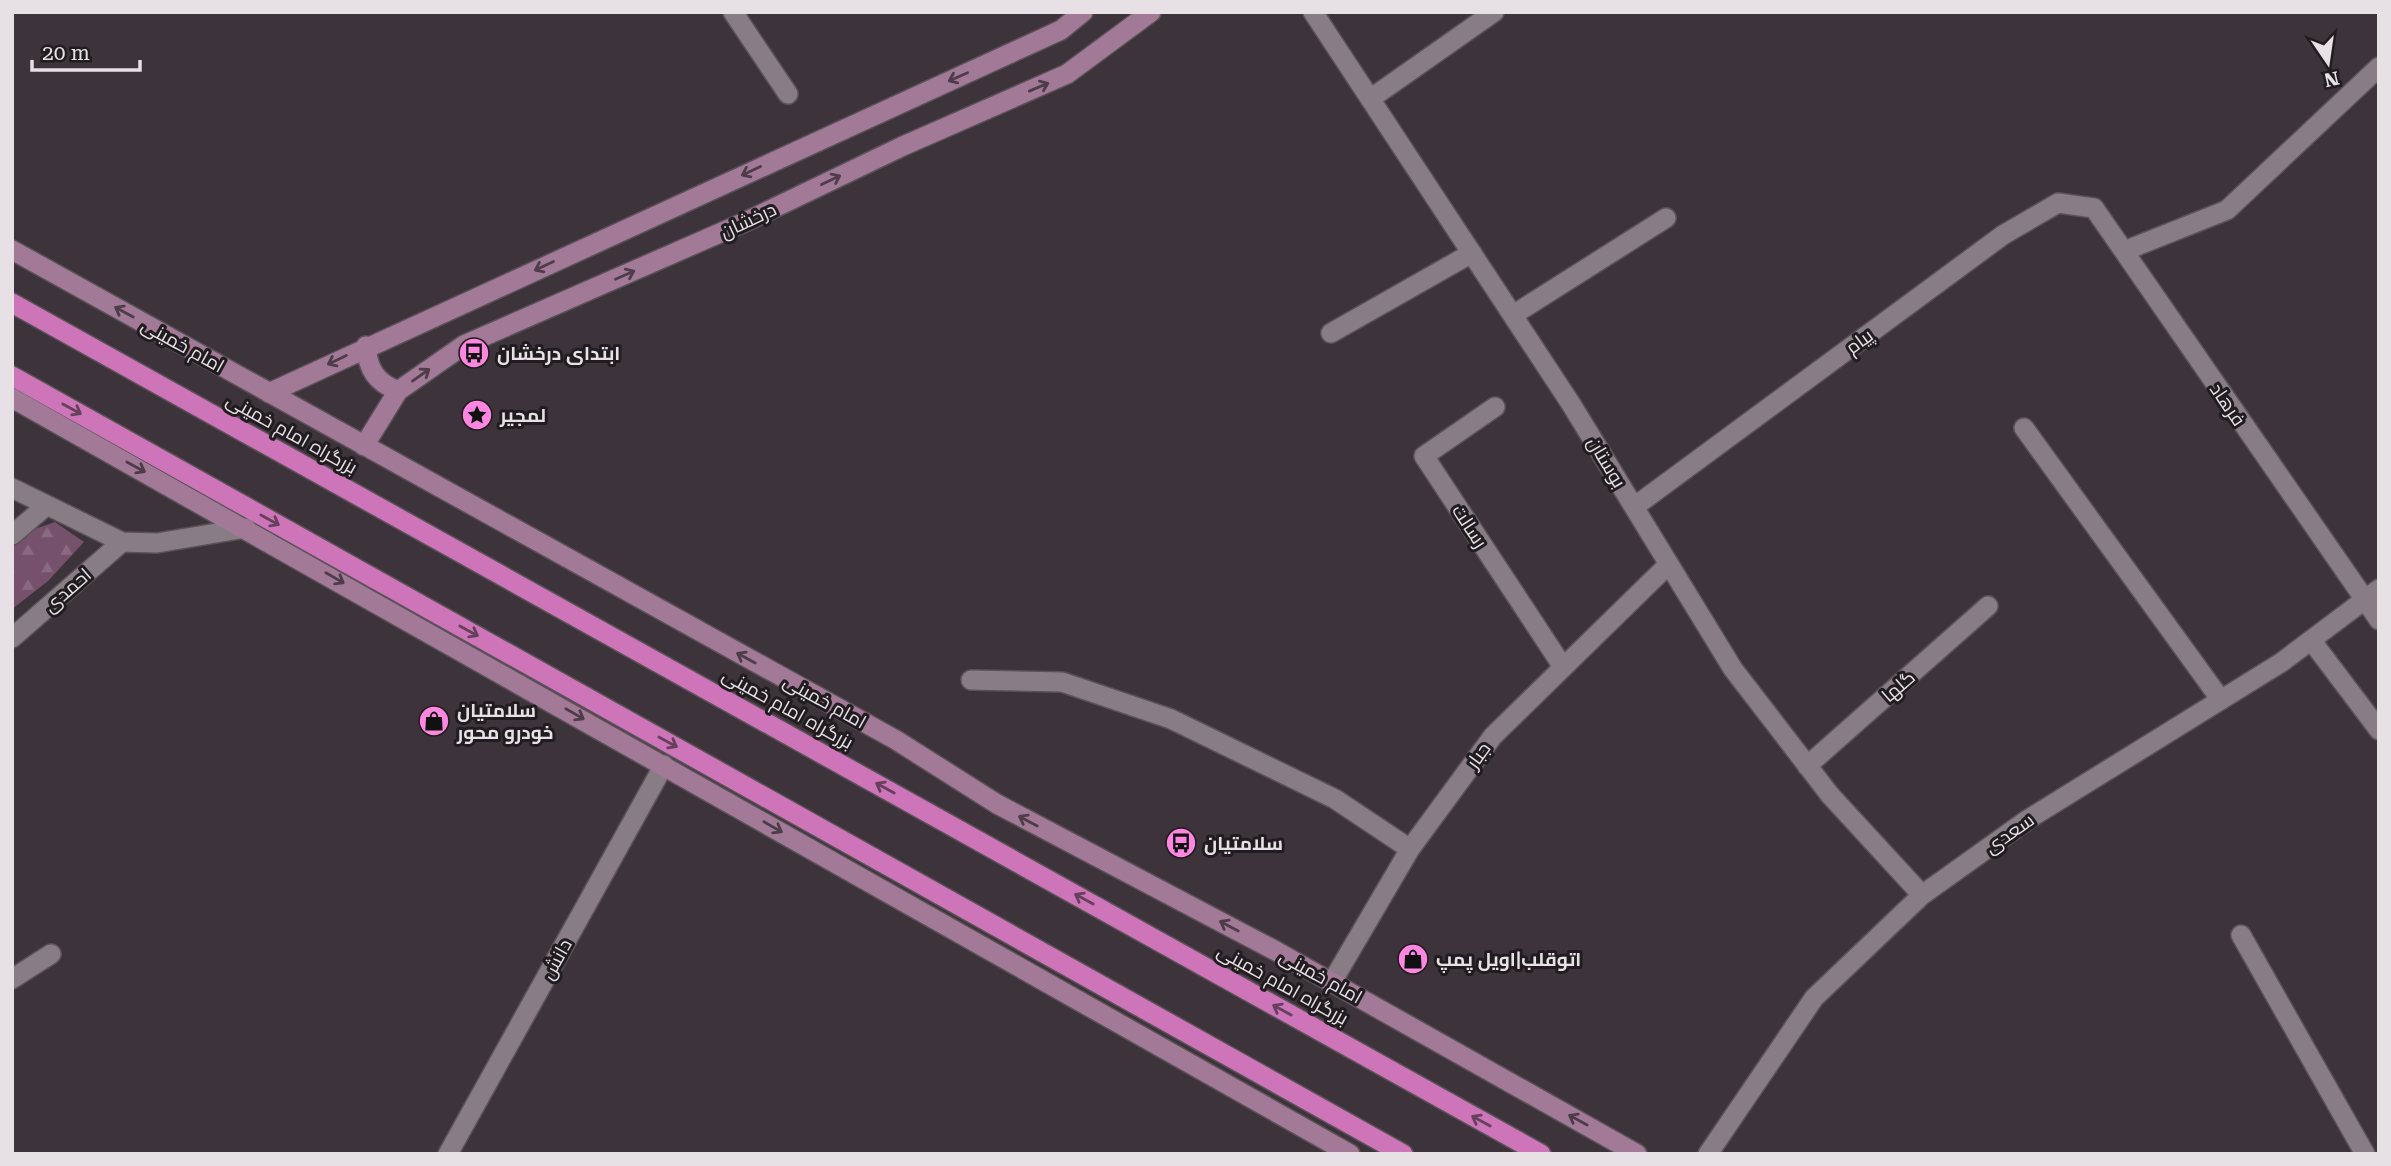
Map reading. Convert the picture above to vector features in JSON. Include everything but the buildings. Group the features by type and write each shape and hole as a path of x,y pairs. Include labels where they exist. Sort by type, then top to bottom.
{"highway":[{"name":"بزرگراه امام خمینی","path":"12,303 1541,1154"},
{"path":"12,376 1404,1154"}],"main road":[{"path":"269,393 366,346 1061,30 1083,12"},
{"name":"درخشان","path":"364,446 398,391 464,345 745,222 902,146 1067,74 1151,12"},
{"name":"امام خمینی","path":"12,250 896,740 997,804 1332,982 1637,1154"},
{"path":"366,346 367,360 374,377 398,391"},
{"path":"12,398 1350,1154"}],"street":[{"path":"733,12 788,94"},
{"name":"بوستان","path":"1313,12 1513,314 1733,669 1830,795 1922,895"},
{"path":"1370,99 1494,12"},
{"path":"2124,251 2227,210 2379,67"},
{"name":"پیام","path":"1634,507 2003,235 2058,204 2094,208"},
{"name":"فرهاد","path":"2094,208 2363,601 2379,620"},
{"path":"1513,314 1666,218"},
{"path":"1331,333 1472,253"},
{"name":"رسالت","path":"1495,407 1424,456 1563,667"},
{"path":"2024,428 2221,700"},
{"path":"12,488 122,542 157,543 246,528"},
{"path":"12,535 46,506"},
{"name":"احمدی","path":"12,638 122,542"},
{"name":"جبار","path":"1332,982 1410,849 1493,736 1669,564"},
{"name":"سعدی","path":"1708,1154 1814,998 1922,895 2027,820 2221,700 2311,640 2379,589"},
{"name":"گلها","path":"1807,765 1988,606"},
{"path":"2311,640 2379,730"},
{"path":"971,680 1062,682 1171,719 1335,799 1410,849"},
{"name":"دانش","path":"449,1154 664,765"},
{"path":"2241,935 2365,1154"},
{"path":"12,979 51,954"}],"green space":[{"path":"55,522 84,542 48,581 12,609 12,543 29,531"}],"place":[{"name":"ابتدای درخشان","path":"474,353"},
{"name":"لمجیر","path":"477,415"},
{"name":"سلامتیان خودرو محور","path":"434,721"},
{"name":"سلامتیان","path":"1181,843"},
{"name":"اتوقلب|اویل پمپ","path":"1413,959"}]}
